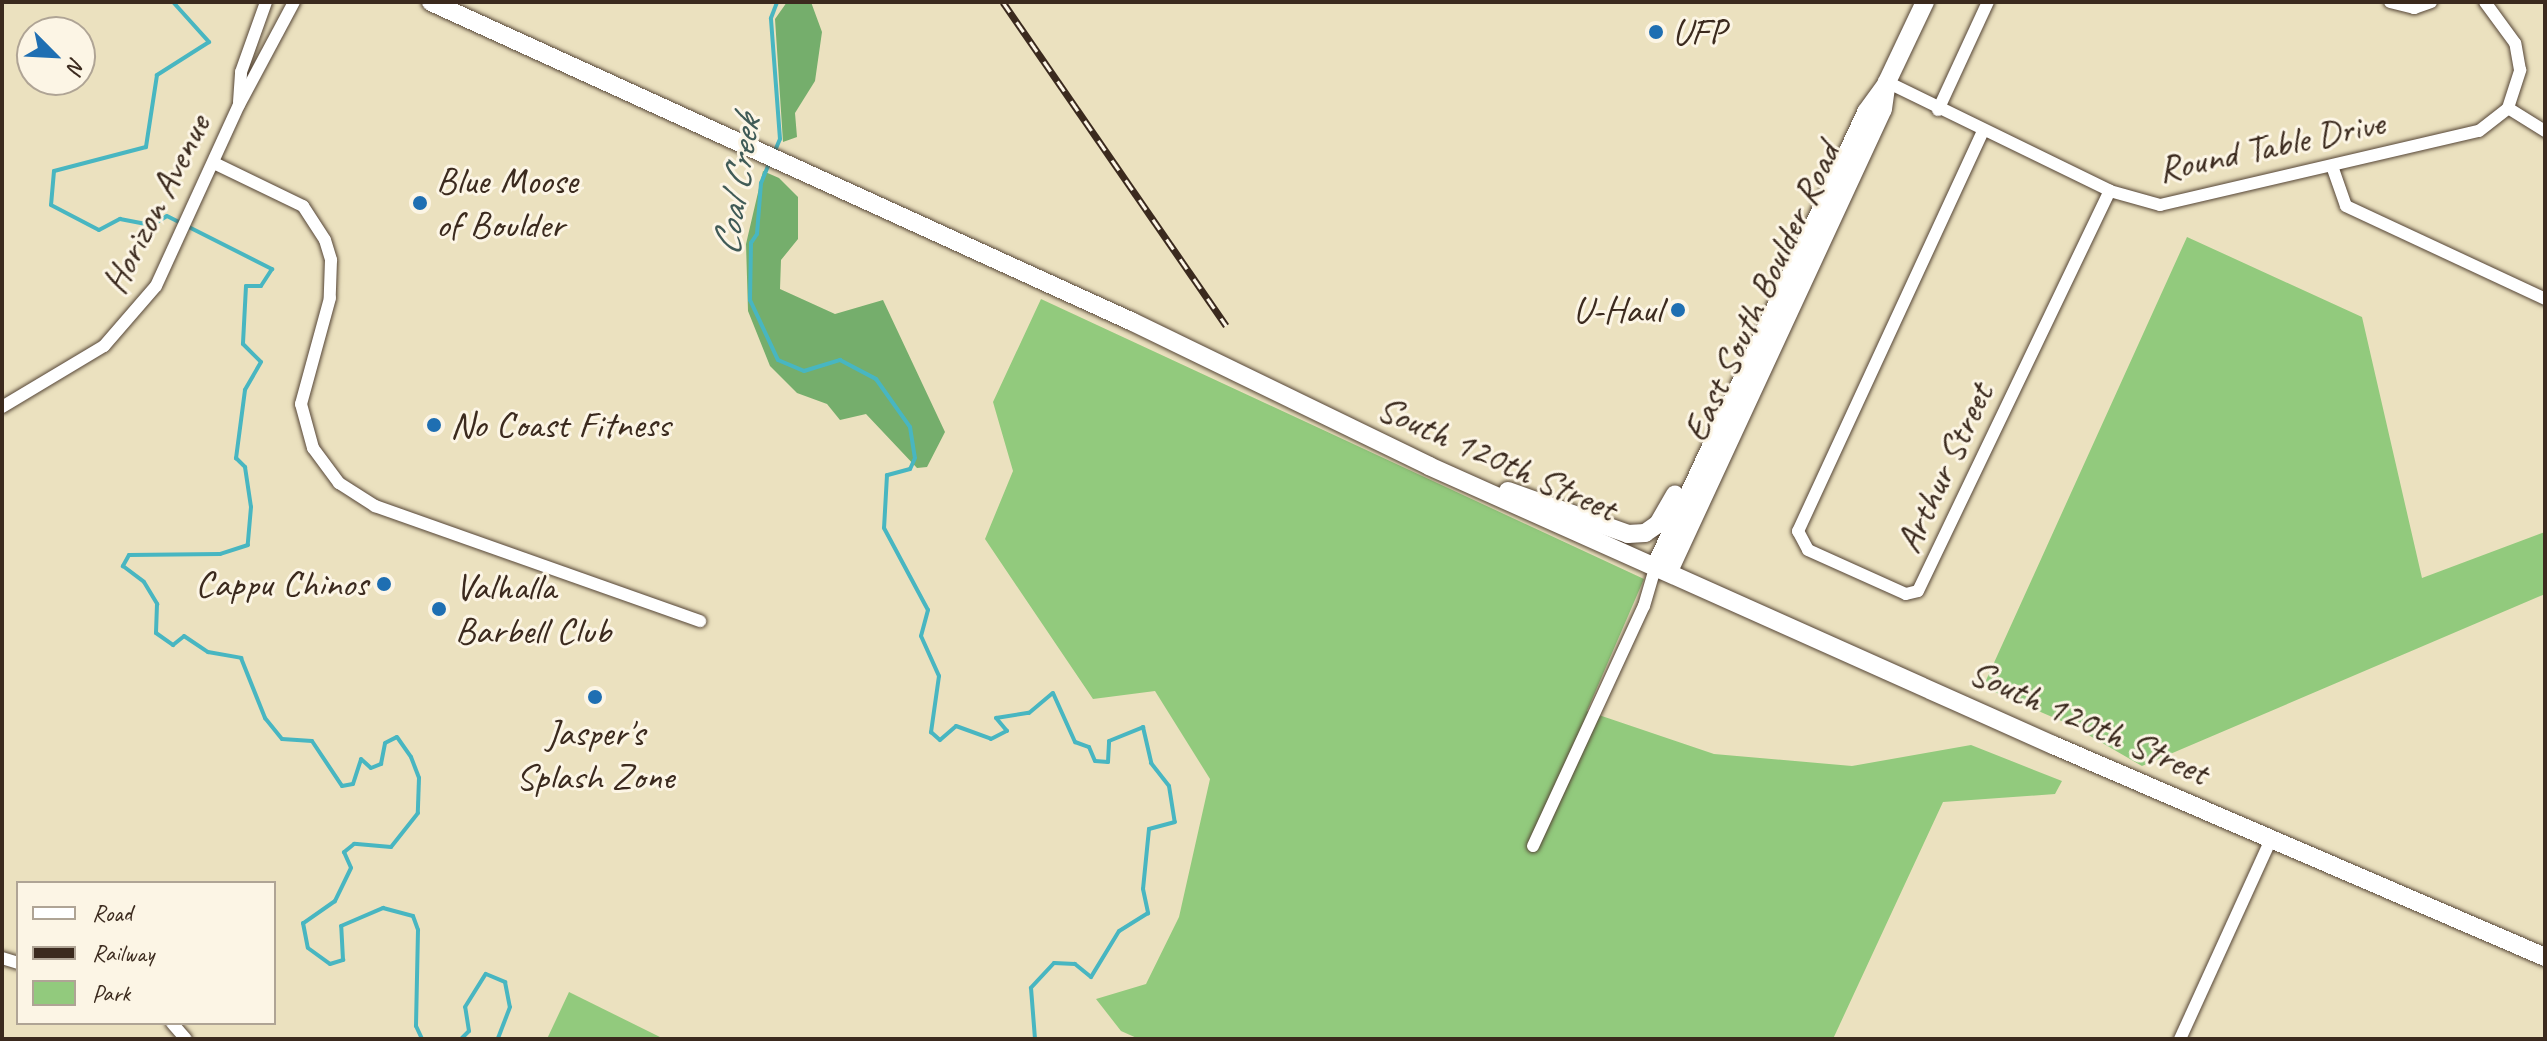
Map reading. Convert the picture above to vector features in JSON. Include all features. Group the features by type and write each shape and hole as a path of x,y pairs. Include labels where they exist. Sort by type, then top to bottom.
{"main road":[{"name":"South 120th Street","path":"431,2 1133,322 1429,466 2053,745 2545,957"},
{"name":"East South Boulder Road","path":"1662,568 1883,109 1887,82 1925,2"},
{"path":"1769,322 1866,112 1887,82"},
{"name":"East South Boulder Road","path":"1662,568 1769,322"},
{"name":"East South Boulder Road","path":"1429,466 1542,501 1612,532 1645,533 1668,511 1733,371 1769,322"}],"street":[{"name":"Horizon Avenue","path":"239,105 241,72 266,2"},
{"name":"Horizon Avenue","path":"2,407 104,346 133,317 171,257 239,105 294,2"},
{"path":"1938,110 1988,2"},
{"path":"2390,2 2414,8 2431,2"},
{"path":"2488,3 2515,43 2520,65 2508,108 2545,131"},
{"name":"Round Table Drive","path":"1887,82 1938,110 2110,191 2160,205 2479,131 2508,108"},
{"name":"Arthur Street","path":"1983,131 1798,531 1808,550 1906,594 1918,591 2110,191"},
{"path":"214,163 296,201 314,217 325,240 331,260 330,298 301,404 313,448 339,483 375,506 700,621"},
{"path":"2332,166 2346,206 2545,299"},
{"name":"East South Boulder Road","path":"1533,846 1662,568"},
{"path":"2180,1039 2272,837"}],"green space":[{"path":"787,2 811,2 822,32 815,81 795,113 797,137 783,142 775,19"},
{"path":"763,171 779,178 798,197 798,239 781,260 780,289 835,314 883,300 945,432 927,467 917,468 866,414 840,420 827,404 797,393 770,366 748,311 746,244"},
{"path":"2187,237 2362,317 2422,578 2545,532 2545,594 2142,766 2073,726 1983,687"},
{"path":"1041,299 1644,579 1587,711 1714,754 1852,766 1971,745 2062,781 2055,794 1943,802 1833,1039 1139,1039 1121,1031 1096,999 1146,984 1179,917 1210,779 1155,691 1093,699 985,539 1013,471 993,402"},
{"path":"569,992 664,1039 547,1039"}],"waterway":[{"path":"173,2 209,42 157,75 146,147 54,171 51,205 99,230 120,219 152,225 167,216 272,269 261,286 246,286 243,344 261,362 245,390 236,458 245,467 251,507 248,545 220,554 129,555 123,566 144,582 157,604 156,633 173,645 184,636 208,652 241,658 265,718 282,739 312,741 342,786 353,784 361,759 371,768 381,764 385,743 397,737 411,757 419,778 418,813 391,847 354,844 344,852 351,868 335,901 303,923 308,948 330,964 343,960 341,926 383,908 413,916 418,930 416,1026 422,1039"},
{"name":"Coal Creek","path":"774,153 780,139 771,18 777,2"},
{"name":"Coal Creek","path":"770,161 761,183 757,234 751,243 750,300 778,360 804,371 840,360 876,379 910,427 915,458 910,469 887,475 884,528 928,610 921,636 939,676 931,732 940,740 956,726 991,739 1007,731 996,718 1029,713 1053,693 1075,742 1089,747 1095,761 1108,762 1109,741 1143,727 1151,763 1169,786 1175,822 1149,829 1143,889 1148,913 1119,931 1091,977 1075,964 1054,963 1031,988 1035,1039"},
{"path":"461,1039 469,1031 465,1007 486,974 505,982 510,1007 498,1039"}],"railway":[{"path":"1003,2 1226,325"}],"place":[{"name":"UFP","path":"1656,32"},
{"name":"Blue Moose of Boulder","path":"420,203"},
{"name":"U-Haul","path":"1678,310"},
{"name":"No Coast Fitness","path":"434,425"},
{"name":"Cappu Chinos","path":"384,584"},
{"name":"Valhalla Barbell Club","path":"439,609"},
{"name":"Jasper's Splash Zone","path":"595,697"}]}
